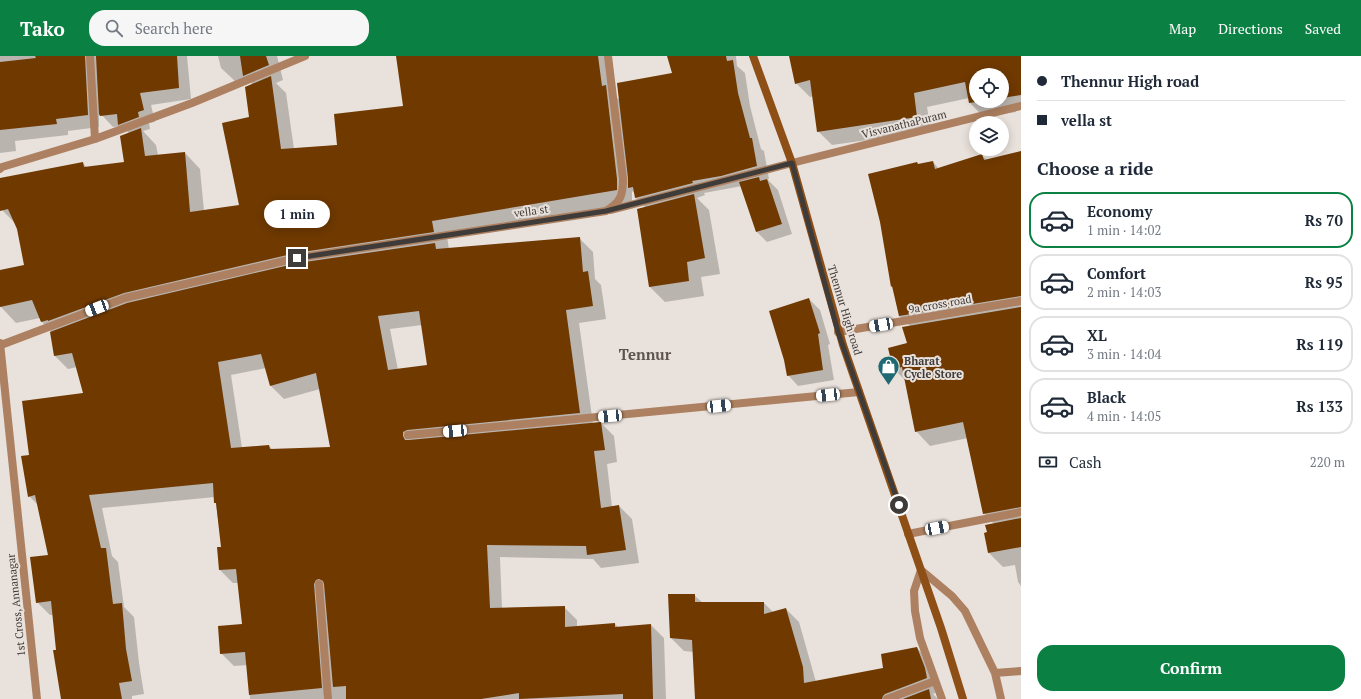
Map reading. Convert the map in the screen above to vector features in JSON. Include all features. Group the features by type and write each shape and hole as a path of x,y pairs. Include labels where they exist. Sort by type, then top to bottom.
{"main road":[{"name":"Thennur High road","path":"753,56 792,163 838,332 941,628 964,699"}],"street":[{"path":"90,56 95,140"},
{"path":"0,169 2,167 95,140 192,103 305,56"},
{"path":"606,211 613,207 620,199 623,191 623,179 608,56"},
{"name":"VisvanathaPuram","path":"606,211 1021,106"},
{"name":"vella st","path":"0,344 125,298 297,258 606,211"},
{"name":"9a cross road","path":"838,332 1021,301"},
{"name":"1st Cross, Annanagar","path":"0,344 37,699"},
{"path":"408,435 859,392"},
{"path":"908,534 1021,512"},
{"path":"942,699 920,638 915,611 914,590 920,570 952,596 964,611 995,673 1001,699"},
{"path":"319,584 328,699"},
{"path":"995,673 1021,671"},
{"path":"888,699 935,681"}],"building":[{"path":"35,56 85,56 88,115 56,119 57,124 0,130 0,62 36,58"},
{"path":"96,56 177,56 179,88 140,93 144,110 138,112 139,117 118,125 117,114 100,116 99,114"},
{"path":"240,56 266,56 269,65 243,76"},
{"path":"396,56 598,56 602,86 606,85 617,190 432,221 434,232 296,253 124,293 48,321 41,322 32,300 0,307 0,270 24,265 17,229 8,209 0,211 0,178 83,162 84,167 124,162 120,136 141,128 145,156 185,152 190,212 239,205 222,123 249,117 245,87 271,76 281,149 337,145 334,114 403,106"},
{"path":"667,56 726,56 727,61 733,60 738,93 750,138 752,138 757,166 721,176 692,181 693,183 635,198 633,187 628,188 617,83 672,73"},
{"path":"789,56 1021,56 1021,95 1009,97 1009,68 969,68 969,103 965,82 914,93 917,117 817,132 810,80 795,84"},
{"path":"1021,151 1021,296 899,316 892,286 891,287 880,222 868,174 917,162 918,164 933,161 935,169 976,156 983,156 984,160 1000,156 1009,156 1009,154"},
{"path":"759,177 760,181 767,179 782,224 756,232 739,182"},
{"path":"694,194 705,258 687,262 689,281 649,287 637,209"},
{"path":"580,237 583,272 588,271 593,306 566,310 580,413 407,430 403,432 403,436 405,440 409,440 601,422 605,450 594,451 601,508 619,505 626,550 587,555 586,546 487,545 490,608 565,606 565,627 615,623 615,627 651,624 653,699 623,699 623,694 519,699 519,693 481,699 346,699 346,686 333,687 324,584 323,581 319,579 316,580 314,584 322,688 249,695 245,652 220,654 218,626 242,624 236,569 219,570 217,547 221,547 216,503 214,503 213,483 89,495 101,548 106,548 113,604 122,603 126,649 132,681 119,683 122,699 61,699 53,650 56,650 51,601 36,603 30,557 48,555 35,495 28,497 21,456 29,455 22,401 83,393 72,353 54,356 50,332 127,303 298,263 435,243 436,249","holes":["419,311 427,365 388,370 378,316","261,354 270,386 316,373 330,447 270,449 269,445 231,448 218,362"]},
{"path":"809,298 820,333 818,334 823,370 787,376 784,360 769,311"},
{"path":"1021,307 1021,507 983,514 963,422 915,432 902,367 893,369 888,348 907,343 902,327"},
{"path":"1021,518 1021,547 988,553 984,533 987,532 985,525"},
{"path":"668,594 695,594 695,602 764,602 764,614 786,608 803,667 804,683 883,668 881,654 917,647 927,678 885,694 882,699 695,699 692,640 670,638"},
{"path":"929,689 931,699 903,699"}],"place":[{"name":"Bharat Cycle Store","path":"888,386"}],"district":[{"name":"Tennur","path":"645,354"}],"route":[{"path":"297,258 606,211 792,163 838,332 899,505"}]}
